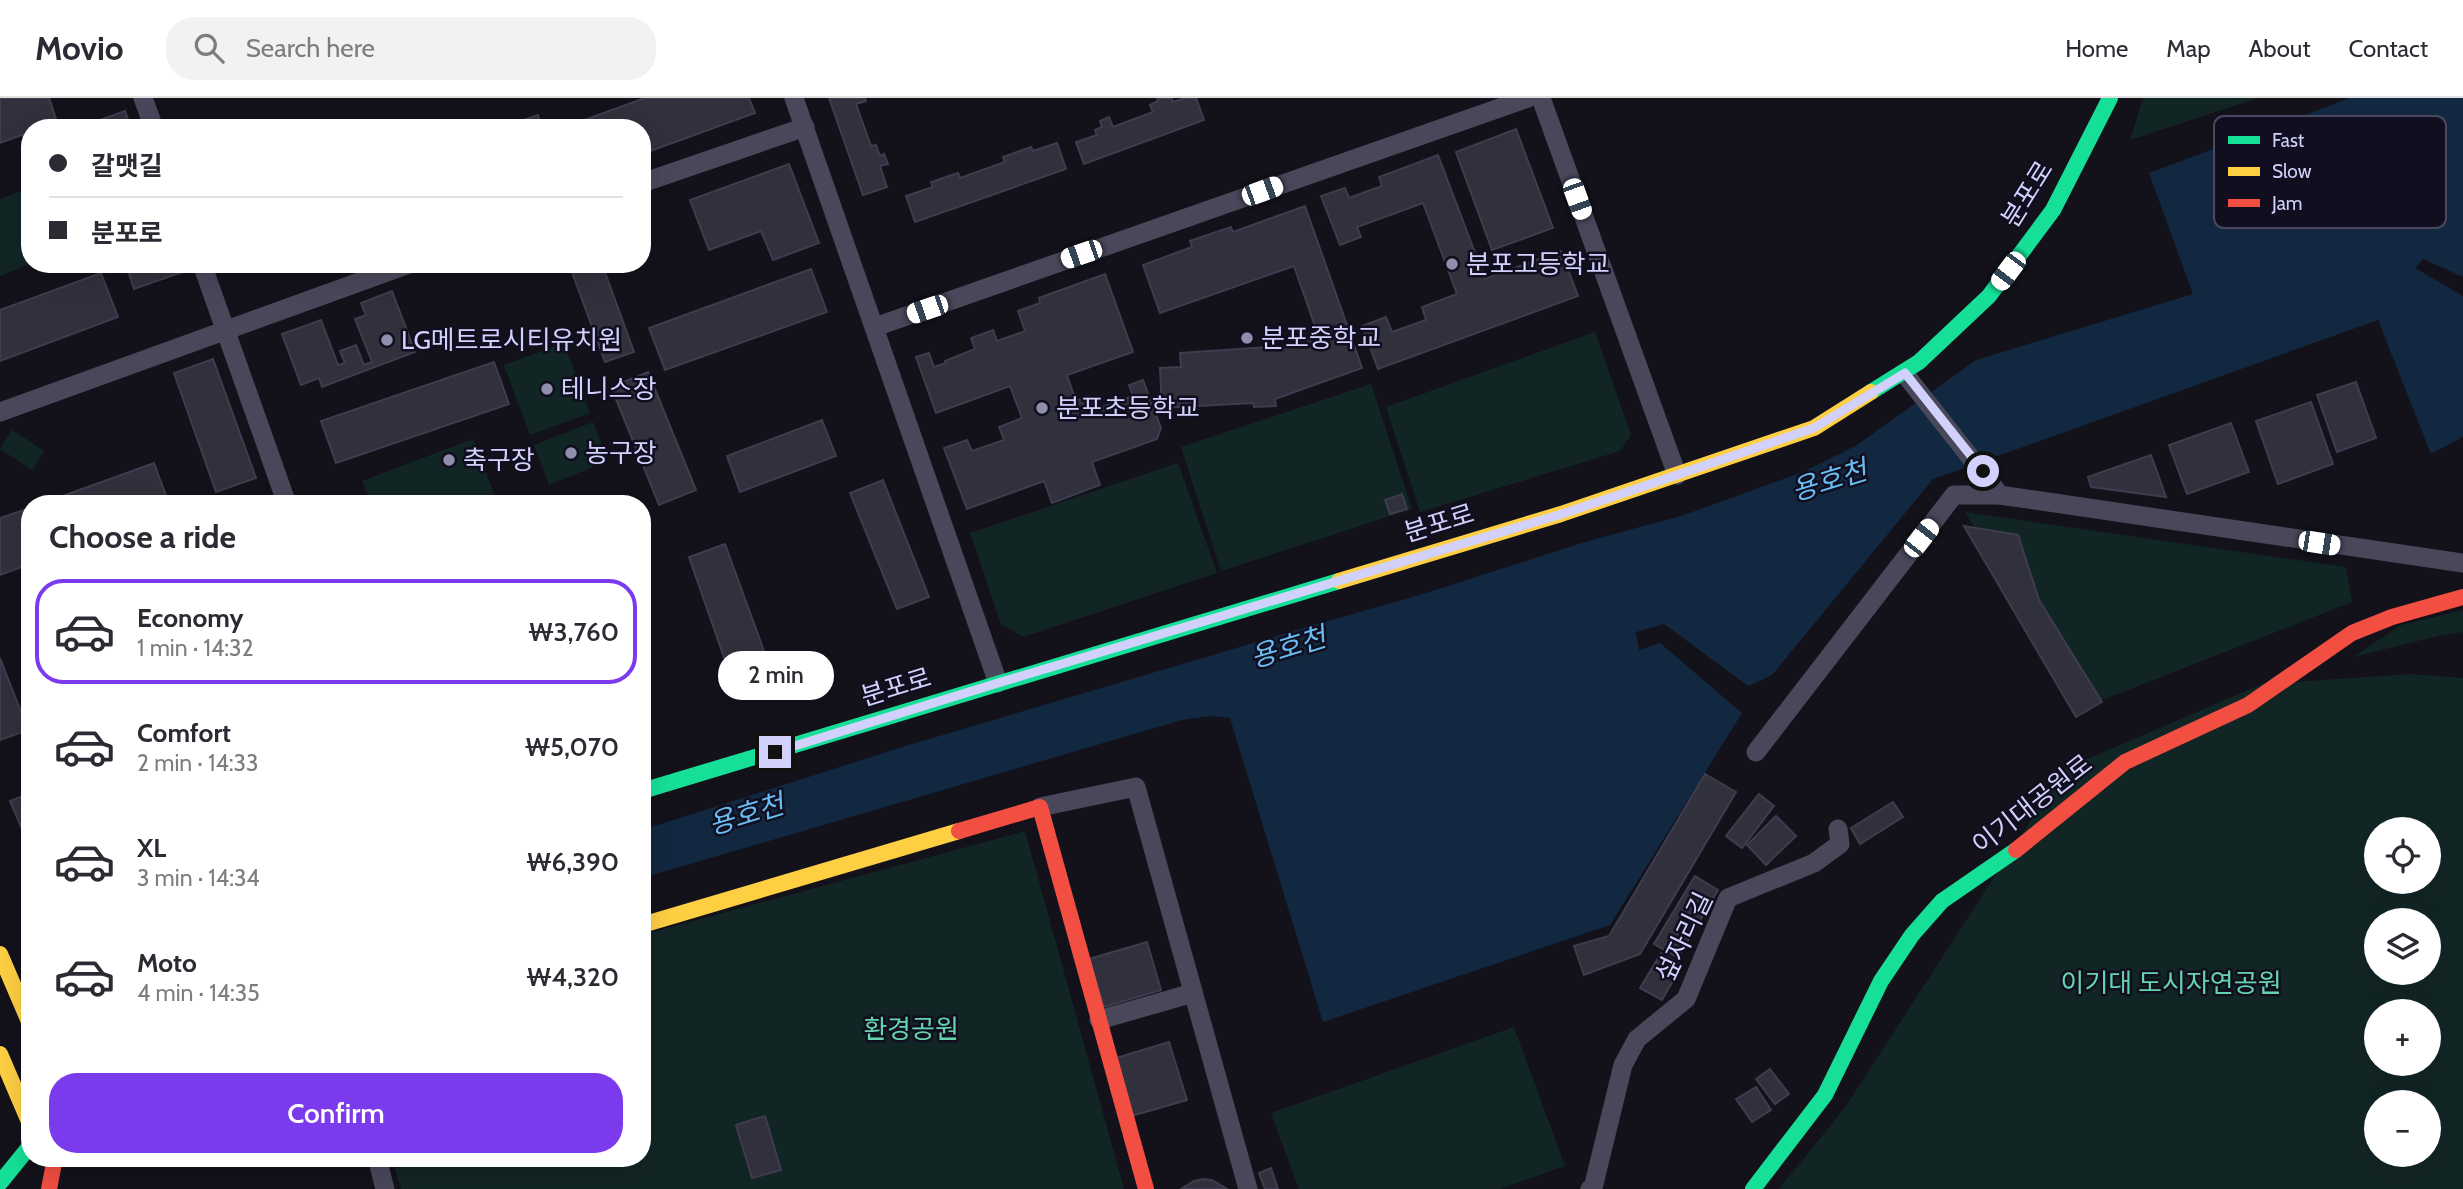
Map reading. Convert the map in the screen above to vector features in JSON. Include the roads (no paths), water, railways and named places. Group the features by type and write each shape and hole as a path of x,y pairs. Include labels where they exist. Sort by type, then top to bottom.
{"main road":[{"name":"분포로","path":"651,788 1562,514 1814,428 1905,373 1989,296 2053,210 2110,98"},
{"name":"이기대공원로","path":"1753,1189 1825,1095 1881,981 1912,935 1942,901 2015,851 2125,762 2248,705 2352,634 2392,617 2463,597"},
{"path":"651,922 1040,807 1146,1189"},
{"path":"2,966 21,998"},
{"path":"0,1054 21,1103"},
{"path":"0,1183 21,1157"},
{"path":"39,1167 42,1189"},
{"path":"49,1189 53,1167"}],"street":[{"path":"143,98 151,119"},
{"path":"794,98 998,683"},
{"path":"875,327 1528,98"},
{"path":"1541,98 1677,475"},
{"path":"651,180 805,127"},
{"path":"205,273 285,495"},
{"path":"0,412 384,273"},
{"path":"1905,373 2000,495"},
{"path":"1756,752 1954,495 2000,495 2463,563"},
{"path":"1040,807 1136,788 1248,1189"},
{"name":"섶자리길","path":"1590,1189 1593,1188 1623,1065 1637,1039 1686,999 1728,898 1814,863 1840,844 1838,829"},
{"path":"1099,1020 1193,993"},
{"path":"379,1167 385,1189"}],"water":[{"name":"용호천","path":"2350,98 2463,98 2463,277 2423,259 2415,268 2463,296 2463,437 2431,454 2378,320 1933,479 1772,675 1748,686 1664,624 1636,632 1639,650 1660,643 1742,713 1610,925 1323,1022 1230,718 1211,716 1182,720 651,875 651,827 909,745 1423,594 1585,542 1684,515 1803,472 1857,445 1976,360 2193,294 2149,173 2214,149 2214,228 2446,228 2446,116 2302,116"}],"place":[{"name":"분포고등학교","path":"1452,264"},
{"name":"분포중학교","path":"1247,338"},
{"name":"LG메트로시티유치원","path":"387,340"},
{"name":"테니스장","path":"547,389"},
{"name":"분포초등학교","path":"1042,408"},
{"name":"농구장","path":"571,453"},
{"name":"축구장","path":"449,460"}],"park label":[{"name":"이기대 도시자연공원","path":"2171,983"},
{"name":"환경공원","path":"911,1029"}]}
